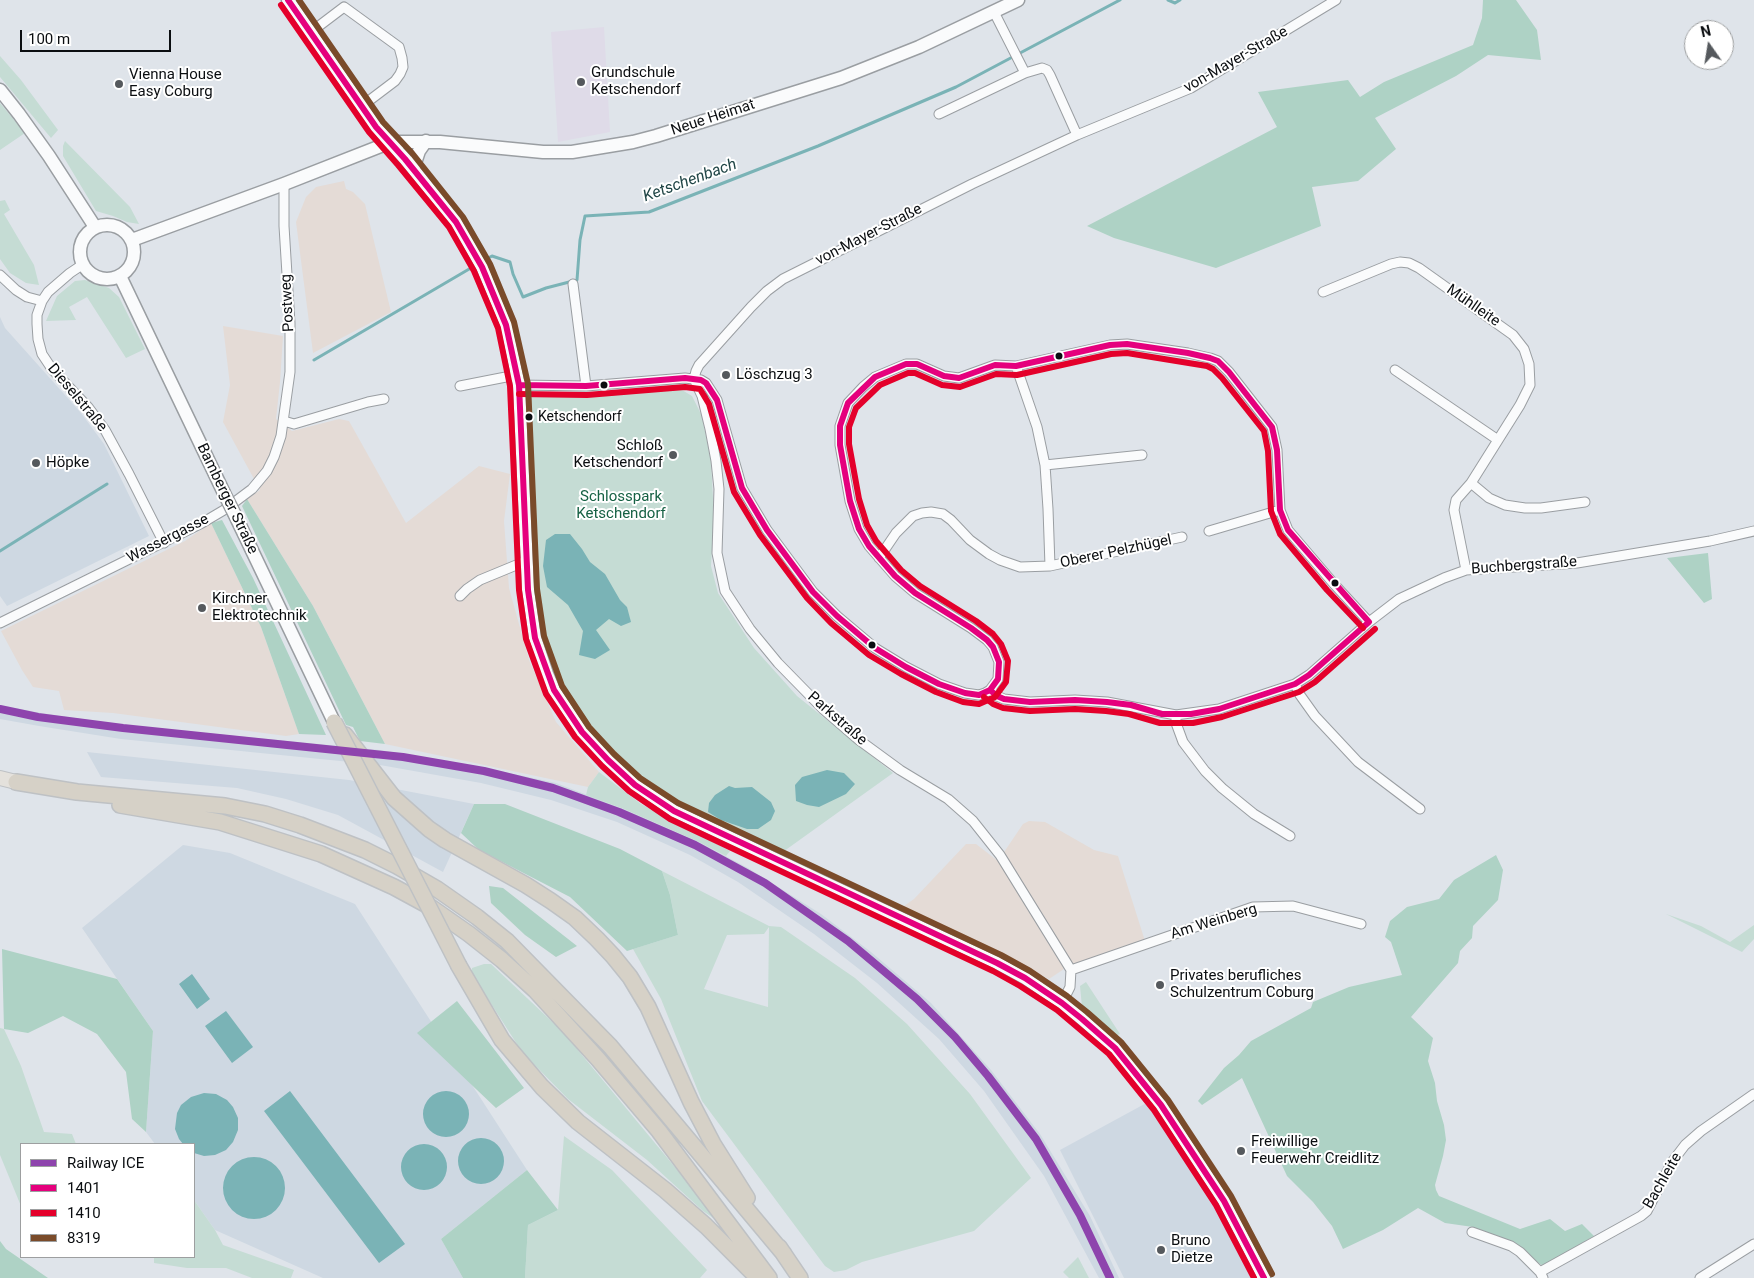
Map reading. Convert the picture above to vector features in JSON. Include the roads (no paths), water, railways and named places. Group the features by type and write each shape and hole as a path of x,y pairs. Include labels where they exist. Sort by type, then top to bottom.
{"highway":[{"path":"334,722 394,798 446,840 526,885 575,918 597,939 630,977 648,1007 691,1102 713,1144 800,1278"},
{"path":"334,722 459,966 502,1040 542,1087 578,1122 665,1190 699,1220 758,1278"},
{"path":"16,782 86,793 225,806 265,814 300,825 365,850 437,889 507,941 610,1046 784,1254"},
{"path":"16,782 77,798 220,822 274,838 357,869 430,906 502,960 535,990 598,1059 659,1131 769,1278"}],"main road":[{"path":"0,778 16,782"}],"street":[{"path":"288,0 376,127 456,222 480,263 506,325 518,380 526,561 535,638 554,690 582,732 635,785 674,811 698,824 997,963 1025,978 1062,1003 1115,1048 1161,1105 1224,1202 1264,1278"},
{"name":"Neue Heimat","path":"390,142 426,141 543,152 572,152 633,142 841,78 920,46 1018,0"},
{"name":"von-Mayer-Straße","path":"694,379 699,365 751,307 767,291 783,279 972,184 1077,135 1191,88 1336,0"},
{"path":"311,32 344,7 399,47 403,67 400,74 362,106"},
{"path":"994,12 1025,74"},
{"path":"939,114 1038,68 1047,70 1077,135"},
{"path":"0,90 49,156 95,227"},
{"path":"413,169 419,151 426,141"},
{"path":"132,240 284,184 390,142"},
{"name":"Postweg","path":"284,184 284,226 290,323 290,372 284,421"},
{"path":"105,224 116,226 126,232 132,240 135,250 133,261 128,270 120,276 110,279 99,278 89,273 82,265 79,254 81,244 86,234 95,227 105,224"},
{"name":"Mühlleite","path":"1323,292 1391,264 1409,263 1419,268 1513,335 1524,349 1529,364 1530,385 1520,405 1471,483 1456,500 1454,510 1466,570"},
{"name":"Dieselstraße","path":"82,265 48,292 42,301 36,324 42,354 52,369 88,407 105,430 164,543"},
{"path":"0,275 16,290 27,297 42,301"},
{"name":"Bamberger Straße","path":"120,276 334,722"},
{"path":"573,284 586,386"},
{"path":"460,386 518,380 586,386 684,378 706,383 717,400 742,488 767,530 813,592 858,635 906,667 938,684 965,693 979,695 990,690 998,679 999,662 993,647 971,628 915,593 895,576 869,546 859,529 848,493 840,445 840,426 848,403 875,377 906,364 917,364 951,378 969,375 995,365 1016,366 1110,345 1127,344 1188,352 1218,361 1229,372 1272,427 1278,450 1280,510 1288,530 1369,622"},
{"name":"Oberer Pelzhügel","path":"1016,366 1036,427 1044,465 1050,566"},
{"path":"1395,370 1498,440"},
{"name":"Parkstraße","path":"694,379 702,396 716,462 719,489 717,553 725,591 750,629 778,663 823,709 859,740 900,770 948,799 973,821 1000,855 1071,970"},
{"path":"284,421 294,424 384,399"},
{"name":"Wassergasse","path":"2,619 164,543 224,510 252,489 267,471 274,457 284,421"},
{"path":"1044,465 1142,455"},
{"path":"1471,483 1489,498 1505,505 1540,508 1585,502"},
{"path":"1209,531 1280,510"},
{"name":"Oberer Pelzhügel","path":"879,558 896,533 913,516 922,512 943,514 970,540 1000,560 1020,567 1050,566 1182,537"},
{"name":"Buchbergstraße","path":"990,690 1004,699 1030,702 1075,700 1107,702 1176,716 1220,709 1295,684 1309,675 1369,622 1399,599 1466,570 1577,563 1710,541 1754,531"},
{"path":"460,596 466,589 480,580 526,561"},
{"path":"1295,684 1300,696 1315,716 1345,750 1379,780 1420,809"},
{"path":"1176,716 1176,724 1183,742 1216,783 1254,814 1290,836"},
{"name":"Am Weinberg","path":"1071,970 1253,907 1293,906 1361,924"},
{"path":"1062,1003 1070,987 1071,970"},
{"name":"Bachleite","path":"1541,1275 1647,1211 1672,1162 1685,1145 1701,1131 1754,1094"},
{"path":"1472,1232 1511,1246 1520,1252 1541,1275"},
{"path":"1700,1278 1754,1244"}],"water":[{"path":"555,534 570,534 590,562 605,574 620,600 627,607 631,622 621,626 609,619 596,630 610,650 595,659 579,655 583,631 568,605 547,587 543,566 546,540"},
{"path":"827,770 844,773 855,784 846,794 819,807 796,801 795,785 802,777"},
{"path":"729,786 735,788 752,787 771,802 775,811 771,820 758,829 747,829 721,820 708,812 709,803 715,795"},
{"path":"192,974 210,999 197,1009 179,984"},
{"path":"226,1011 253,1047 232,1063 205,1026"},
{"path":"290,1091 405,1244 379,1263 264,1111"},
{"path":"446,1091 459,1095 465,1101 469,1114 465,1127 459,1133 446,1137 433,1133 427,1127 423,1114 427,1101 433,1095"},
{"path":"204,1093 216,1094 227,1100 233,1107 238,1118 238,1130 233,1142 226,1150 215,1155 204,1156 195,1153 195,1143 182,1143 179,1139 175,1129 177,1113 181,1105 191,1097"},
{"path":"481,1138 494,1142 500,1148 504,1161 500,1174 494,1180 481,1184 468,1180 462,1174 458,1161 462,1148 468,1142"},
{"path":"424,1144 437,1148 443,1154 447,1167 443,1180 437,1186 424,1190 411,1186 405,1180 401,1167 405,1154 411,1148"},
{"path":"248,1157 260,1157 276,1166 283,1176 285,1188 283,1200 276,1210 260,1219 248,1219 237,1214 228,1205 223,1194 223,1182 228,1171 237,1162"}],"waterway":[{"name":"Ketschenbach","path":"481,262 492,256 510,262 523,297 546,288 577,280 580,240 585,216 649,212 818,146 956,87 1120,0"},
{"name":"Ketschenbach","path":"1168,0 1175,3 1180,0"},
{"name":"Ketschenbach","path":"314,360 476,265"},
{"name":"Ketschenbach","path":"0,551 107,484"}],"rail line":[{"name":"ICE","path":"0,709 38,717 123,728 403,757 484,771 553,788 619,812 695,845 765,883 848,941 917,999 955,1037 988,1076 1036,1139 1080,1215 1110,1278"}],"place":[{"name":"Grundschule Ketschendorf","path":"581,82"},
{"name":"Vienna House Easy Coburg","path":"119,84"},
{"name":"Löschzug 3","path":"726,375"},
{"name":"Ketschendorf","path":"529,417"},
{"name":"Schloß Ketschendorf","path":"673,455"},
{"name":"Höpke","path":"36,463"},
{"name":"Kirchner Elektrotechnik","path":"202,608"},
{"name":"Privates berufliches Schulzentrum Coburg","path":"1160,985"},
{"name":"Freiwillige Feuerwehr Creidlitz","path":"1241,1151"},
{"name":"Bruno Dietze","path":"1161,1250"}],"park label":[{"name":"Schlosspark Ketschendorf","path":"621,506"}]}
